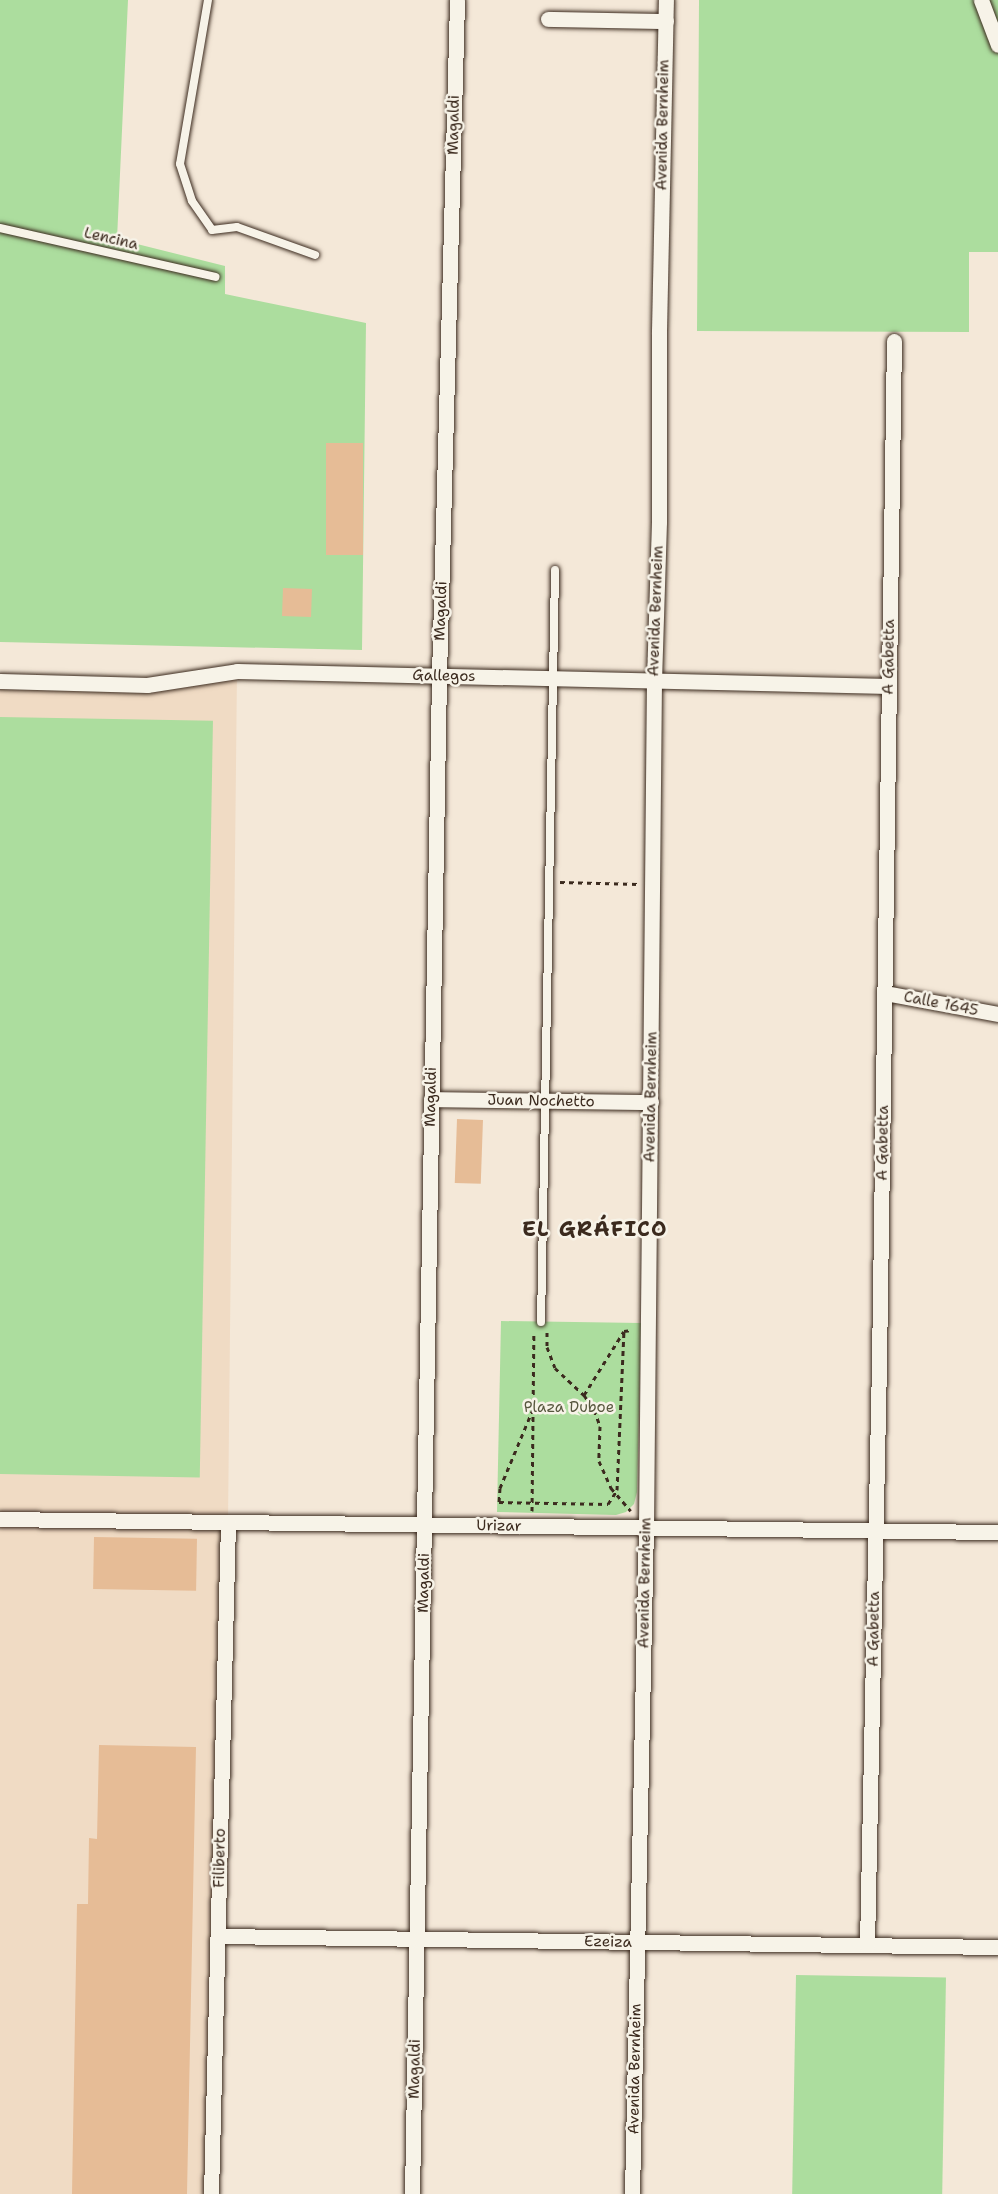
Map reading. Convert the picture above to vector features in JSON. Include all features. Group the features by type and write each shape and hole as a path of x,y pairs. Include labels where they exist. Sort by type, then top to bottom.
{"street":[{"name":"Magaldi","path":"412,2194 439,676 457,0"},
{"name":"Avenida Bernheim","path":"632,2194 646,1528 654,681 666,0"},
{"path":"981,0 998,45"},
{"path":"986,0 998,5"},
{"path":"548,19 666,21"},
{"name":"A Gabetta","path":"867,1945 876,1531 894,341"},
{"name":"Gallegos","path":"0,681 147,685 237,671 889,686"},
{"name":"Calle 1645","path":"885,993 998,1014"},
{"name":"Juan Nochetto","path":"431,1099 651,1102"},
{"name":"Urizar","path":"0,1519 998,1532"},
{"name":"Filiberto","path":"211,2194 228,1522"},
{"name":"Ezeiza","path":"219,1936 998,1947"}],"lane":[{"path":"208,0 180,164 192,201 212,230 237,227 315,255"},
{"name":"Lencina","path":"0,228 215,277"},
{"path":"541,1322 555,570"}],"path":[{"path":"550,881 653,885"},
{"path":"532,1526 534,1329 541,1322 547,1331 548,1347 555,1368 584,1395 594,1410 600,1426 599,1461 615,1493 646,1528"},
{"path":"534,1407 500,1488 499,1502 608,1504 615,1493 624,1331 584,1395"}],"shaded area":[{"path":"237,671 228,1522 211,2194 0,2194 0,681 147,685"}],"green space":[{"path":"0,0 128,0 117,239 225,266 225,294 366,323 362,650 0,642"},
{"path":"699,0 998,0 998,252 969,252 969,332 697,331"},
{"path":"0,717 213,721 200,1478 0,1474"},
{"name":"Plaza Duboe","path":"501,1321 641,1323 637,1492 634,1504 626,1512 616,1515 497,1512"},
{"path":"796,1975 946,1978 942,2194 792,2194"}],"building":[{"path":"326,443 363,443 363,555 326,555"},
{"path":"283,588 312,589 311,617 282,616"},
{"path":"457,1119 483,1120 481,1184 455,1183"},
{"path":"94,1537 197,1539 196,1591 93,1589"},
{"path":"99,1745 196,1747 187,2194 72,2194 77,1904 88,1904 89,1838 97,1839"}],"district":[{"name":"EL GRÁFICO","path":"595,1229"}]}
